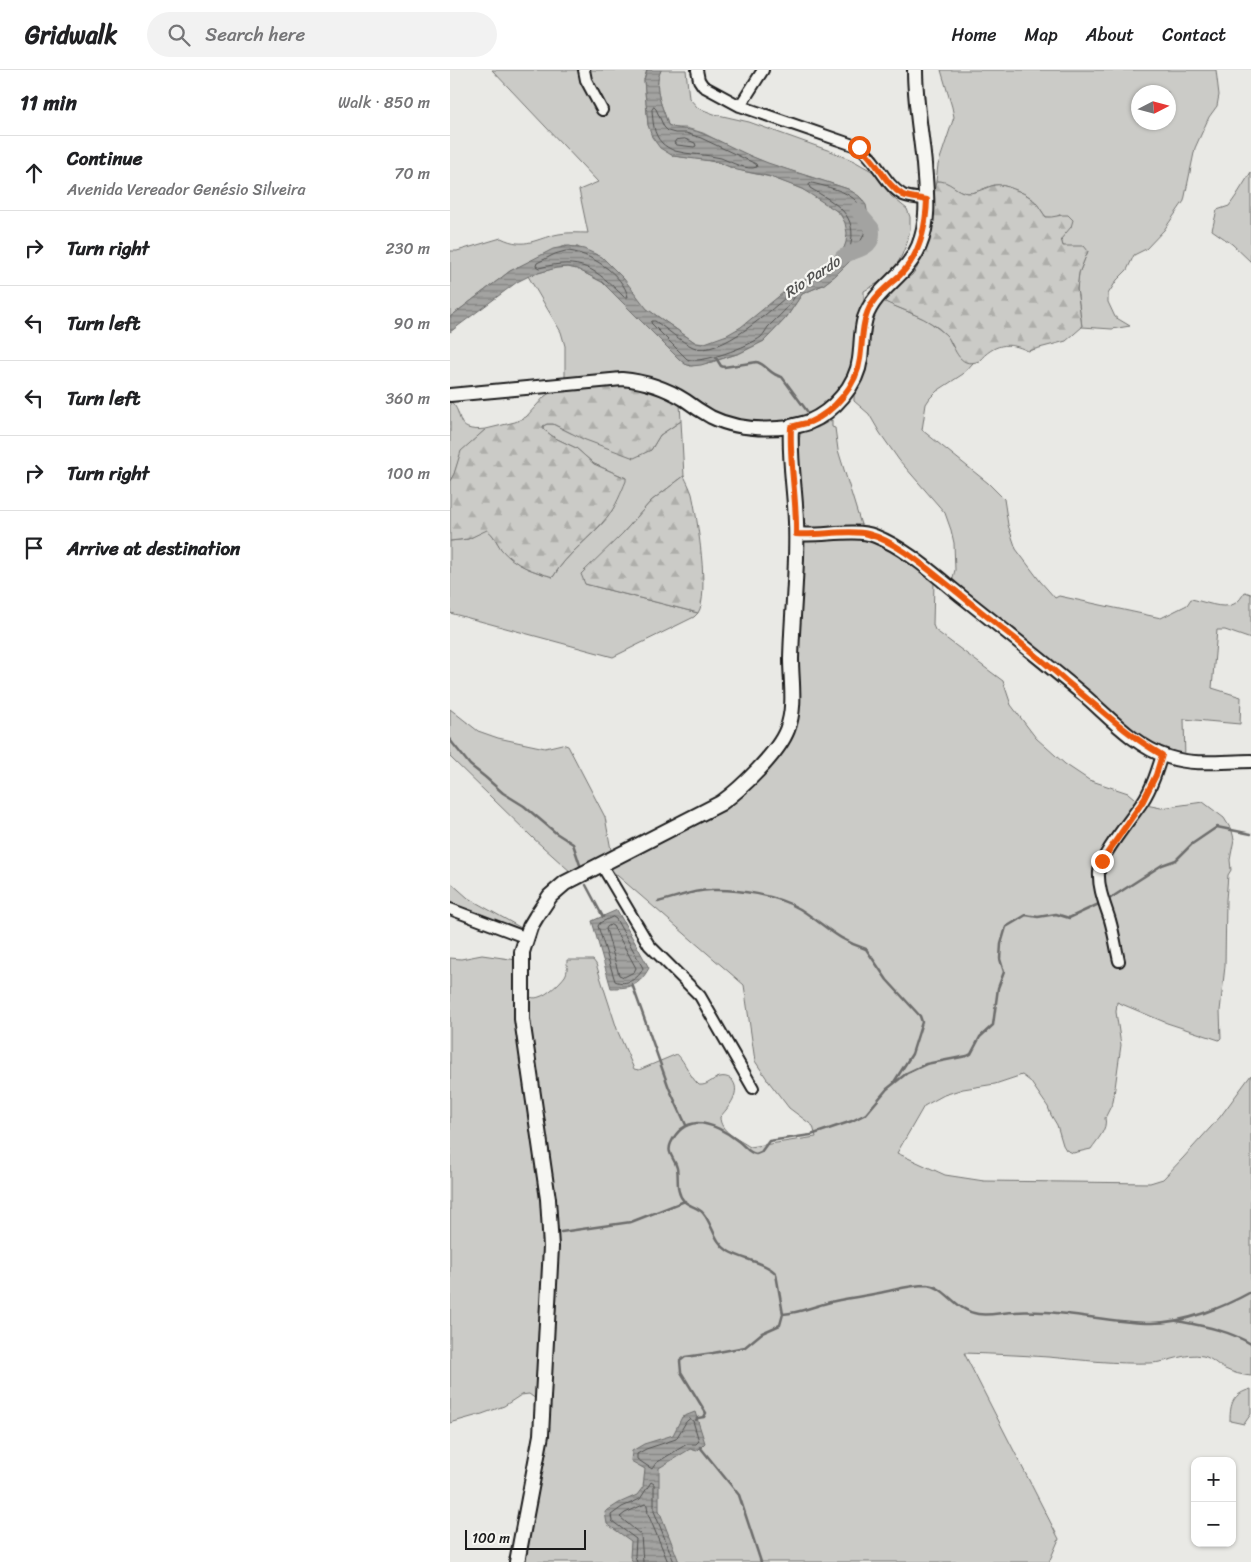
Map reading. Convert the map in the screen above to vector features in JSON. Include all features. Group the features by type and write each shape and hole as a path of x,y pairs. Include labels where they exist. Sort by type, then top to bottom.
{"main road":[{"path":"517,1562 541,1435 551,1247 548,1199 522,1019 522,952 536,916 550,896 564,883 721,803 733,794 764,762 782,740 789,726 792,708 791,660 796,534 795,486 790,444 791,427 817,418 838,402 849,388 859,367 862,334 869,309 881,292 905,270 915,256 923,236 927,200 915,70"}],"street":[{"path":"584,70 586,80 602,110"},
{"path":"697,70 698,80 703,86 740,106 859,147 870,156 899,192 927,200"},
{"path":"740,106 763,70"},
{"path":"450,396 622,379 646,383 667,390 711,417 729,424 748,427 791,427"},
{"path":"796,534 817,536 861,532 876,536 898,548 948,585 1065,679 1127,732 1162,755 1187,761 1251,761"},
{"path":"1119,962 1102,897 1098,871 1102,861 1143,801 1156,775 1162,755"},
{"path":"601,864 649,945 700,996 753,1088"},
{"path":"450,908 527,938"}],"green space":[{"path":"492,70 647,70 644,80 648,125 673,156 721,164 770,177 809,193 836,210 844,221 848,233 845,246 838,256 824,269 793,285 759,314 733,332 708,343 696,343 647,309 636,297 578,247 565,246 510,271 450,317 450,251 457,251 501,238 524,243 563,233 588,233 579,190 598,182"},
{"path":"661,70 686,70 689,98 698,108 714,114 749,122 854,161 877,174 891,196 907,209 910,217 910,229 901,257 890,276 864,291 864,302 860,315 852,374 830,405 794,423 737,420 721,416 707,410 669,384 638,374 619,372 565,378 565,346 561,332 528,276 556,268 568,267 577,269 602,282 678,358 691,366 712,362 740,353 764,341 786,318 802,294 823,285 836,275 868,241 870,220 862,199 848,189 769,164 703,133 668,125 658,91"},
{"path":"941,70 1216,70 1219,95 1217,106 1209,117 1195,148 1184,201 1164,230 1146,249 1134,255 1127,270 1117,280 1108,294 1108,302 1115,317 1130,326 1112,329 1082,327 1077,289 1079,273 1088,251 1063,246 1061,239 1061,214 1054,218 1046,217 1031,198 1003,185 995,185 968,193 941,181 936,181 938,165 954,117"},
{"path":"1251,172 1251,262 1232,244 1212,230 1217,210 1229,206"},
{"path":"936,181 946,182 960,191 968,193 995,185 1008,187 1031,198 1046,217 1068,215 1073,220 1071,227 1061,239 1063,246 1084,246 1088,251 1079,273 1077,289 1082,327 1066,341 1028,351 1014,346 1002,346 990,351 979,361 972,363 961,359 946,335 932,323 881,300 893,288 912,275 917,268 927,237"},
{"path":"881,300 927,320 948,336 952,346 973,363 963,374 937,391 930,398 926,404 922,430 988,483 1004,499 1008,525 1016,549 1055,598 1059,596 1161,618 1187,605 1191,599 1229,606 1236,603 1245,592 1251,594 1251,639 1225,630 1217,630 1212,688 1241,697 1240,724 1184,719 1185,760 1146,742 952,581 955,570 954,543 945,513 899,460 869,414 854,401 854,394 860,376 865,334"},
{"path":"620,383 646,387 680,404 681,421 660,435 651,450 634,458 583,439 553,424 543,426 543,429 555,438 576,448 594,464 626,478 611,512 565,560 553,577 531,570 512,560 487,530 468,539 450,541 450,481 461,451 486,429 515,422 526,417 545,396 557,389"},
{"path":"450,401 455,406 463,425 468,428 486,429 462,451 450,481"},
{"path":"832,420 838,450 862,528 810,529 804,522 797,452 801,430 817,428"},
{"path":"681,421 684,476 651,501 623,533 585,584 698,613 694,617 613,657 450,613 450,541 468,539 487,529 506,554 518,564 553,577 565,560 608,517 613,508 626,478 594,464 576,448 555,438 543,429 543,426 553,424 571,433 651,450 660,435"},
{"path":"684,476 692,494 703,574 703,590 698,613 585,584 581,574 623,533 651,501"},
{"path":"795,528 810,541 853,538 875,542 907,561 934,582 933,625 935,630 1003,681 1011,705 1036,738 1065,764 1089,780 1128,793 1141,804 1161,808 1203,802 1224,818 1232,831 1234,839 1226,900 1225,966 1220,1011 1221,1038 1219,1040 1167,1023 1117,1002 1116,1012 1121,1045 1113,1102 1105,1118 1105,1126 1091,1149 1073,1153 1066,1150 1048,1107 1030,1081 1022,1075 995,1084 963,1089 944,1095 924,1106 897,1153 945,1175 984,1181 1150,1183 1163,1179 1183,1158 1220,1117 1251,1075 1251,1376 1231,1372 1209,1358 1196,1355 1183,1356 1157,1363 1137,1363 964,1353 1059,1539 1049,1562 520,1562 542,1449 536,1399 529,1394 521,1395 504,1406 450,1423 450,958 461,959 482,955 524,961 523,995 531,998 542,996 563,979 567,972 567,960 593,960 596,964 618,1032 634,1069 639,1070 677,1054 699,1085 721,1077 731,1079 734,1084 735,1094 720,1117 721,1122 730,1135 750,1147 816,1137 813,1126 789,1108 755,1061 744,985 611,870 611,867 733,792 785,732"},
{"path":"450,709 478,731 498,738 545,748 562,744 568,746 605,817 611,850 572,873 533,838 450,757"},
{"path":"450,882 468,898 523,929 522,932 450,907"},
{"path":"1251,1389 1251,1414 1244,1424 1230,1421 1234,1400 1240,1394"}],"water":[{"path":"647,70 661,70 658,91 668,125 675,128 697,131 759,160 848,189 859,196 866,205 870,226 868,241 864,247 836,275 823,285 802,294 786,318 764,341 740,353 701,365 691,366 685,364 602,282 577,269 568,267 556,268 531,275 517,282 450,332 450,317 510,271 553,249 569,246 584,249 602,257 624,279 647,309 696,343 702,344 727,335 741,327 794,284 807,279 828,266 844,248 847,233 840,213 802,189 768,176 737,170 718,162 673,156 660,148 652,137 648,125 644,80"},
{"path":"617,910 649,968 642,979 634,985 611,988 592,921"},
{"path":"695,1412 705,1443 697,1451 690,1449 659,1468 659,1510 679,1562 633,1562 630,1557 631,1541 607,1524 605,1512 637,1495 643,1487 645,1469 631,1461 632,1451 644,1444 673,1435 682,1417"}],"waterway":[{"name":"Rio Pardo","path":"842,257 864,248 871,241 872,228 857,210"},
{"path":"716,358 721,366 724,367 760,363 774,374 782,377 807,411"},
{"path":"450,740 470,765 503,793 524,806 556,833 573,844 581,868"},
{"path":"1106,901 1162,865 1176,860 1192,844 1217,827 1251,834"},
{"path":"586,885 603,917"},
{"path":"658,902 704,890 757,894 791,904 839,937 866,949 887,980 920,1016 922,1022 912,1054 894,1082"},
{"path":"696,1420 704,1417 706,1413 681,1372 680,1361 685,1357 745,1347 762,1333 780,1325 783,1314 776,1274 767,1267 733,1254 723,1247 703,1213 686,1203 681,1197 678,1189 677,1168 670,1153 671,1143 675,1135 689,1125 697,1123 708,1125 729,1134 749,1151 756,1154 761,1152 769,1141 811,1135 852,1121 866,1114 887,1089 907,1073 926,1064 971,1054 980,1037 993,1025 998,988 1004,972 1000,959 1001,944 1006,927 1026,915 1038,917 1056,914 1069,918 1101,903"},
{"path":"632,984 669,1088 686,1125"},
{"path":"561,1232 631,1222 685,1201"},
{"path":"783,1314 840,1300 927,1285 940,1289 963,1308 978,1314 1046,1312 1124,1322 1151,1323 1203,1314 1251,1292"},
{"path":"1177,1321 1224,1332 1251,1344"},
{"path":"700,1447 739,1495 761,1562"}],"route":[{"path":"859,147 870,156 899,192 927,200 925,225 915,256 905,270 881,292 869,309 863,326 859,367 849,388 838,402 817,418 791,427 790,444 795,486 796,534 817,536 861,532 876,536 898,548 948,585 1065,679 1127,732 1162,755 1156,775 1143,801 1102,861"}]}
